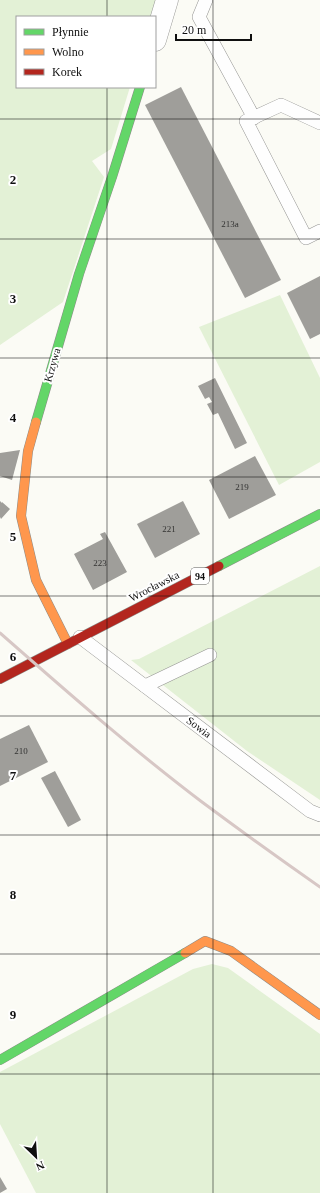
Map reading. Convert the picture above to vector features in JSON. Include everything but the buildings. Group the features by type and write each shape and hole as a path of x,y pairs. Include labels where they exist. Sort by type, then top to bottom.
{"street":[{"path":"156,37 168,0"},
{"name":"Krzywa","path":"68,644 36,580 21,516 28,451 79,274 112,178 140,88"},
{"name":"Wrocławska","path":"0,679 320,514"},
{"path":"0,1060 206,941 231,951 320,1016"}],"lane":[{"path":"206,0 199,17 254,118"},
{"path":"320,123 281,105 246,121 306,238 320,231"},
{"name":"Sowia","path":"80,637 310,811 320,815"},
{"path":"145,686 210,654"}],"green space":[{"path":"0,0 157,0 152,16 16,16 16,88 130,88 111,149 92,161 104,177 63,302 0,345"},
{"path":"280,295 320,378 320,462 279,485 199,327"},
{"path":"320,566 320,800 247,751 131,660 139,659"},
{"path":"212,964 228,968 320,1034 320,1193 36,1193 0,1124 0,1072 193,969"}],"railway":[{"path":"0,633 176,782 231,824 320,887"}],"traffic: fast":[{"path":"36,422 79,274 112,177 140,88"},
{"path":"219,566 320,514"},
{"path":"0,1060 185,953"}],"traffic: slow":[{"path":"36,422 28,451 21,516 36,580 68,644"},
{"path":"185,953 205,941 231,951 320,1015"}],"traffic: jam":[{"path":"0,679 219,566"}]}
